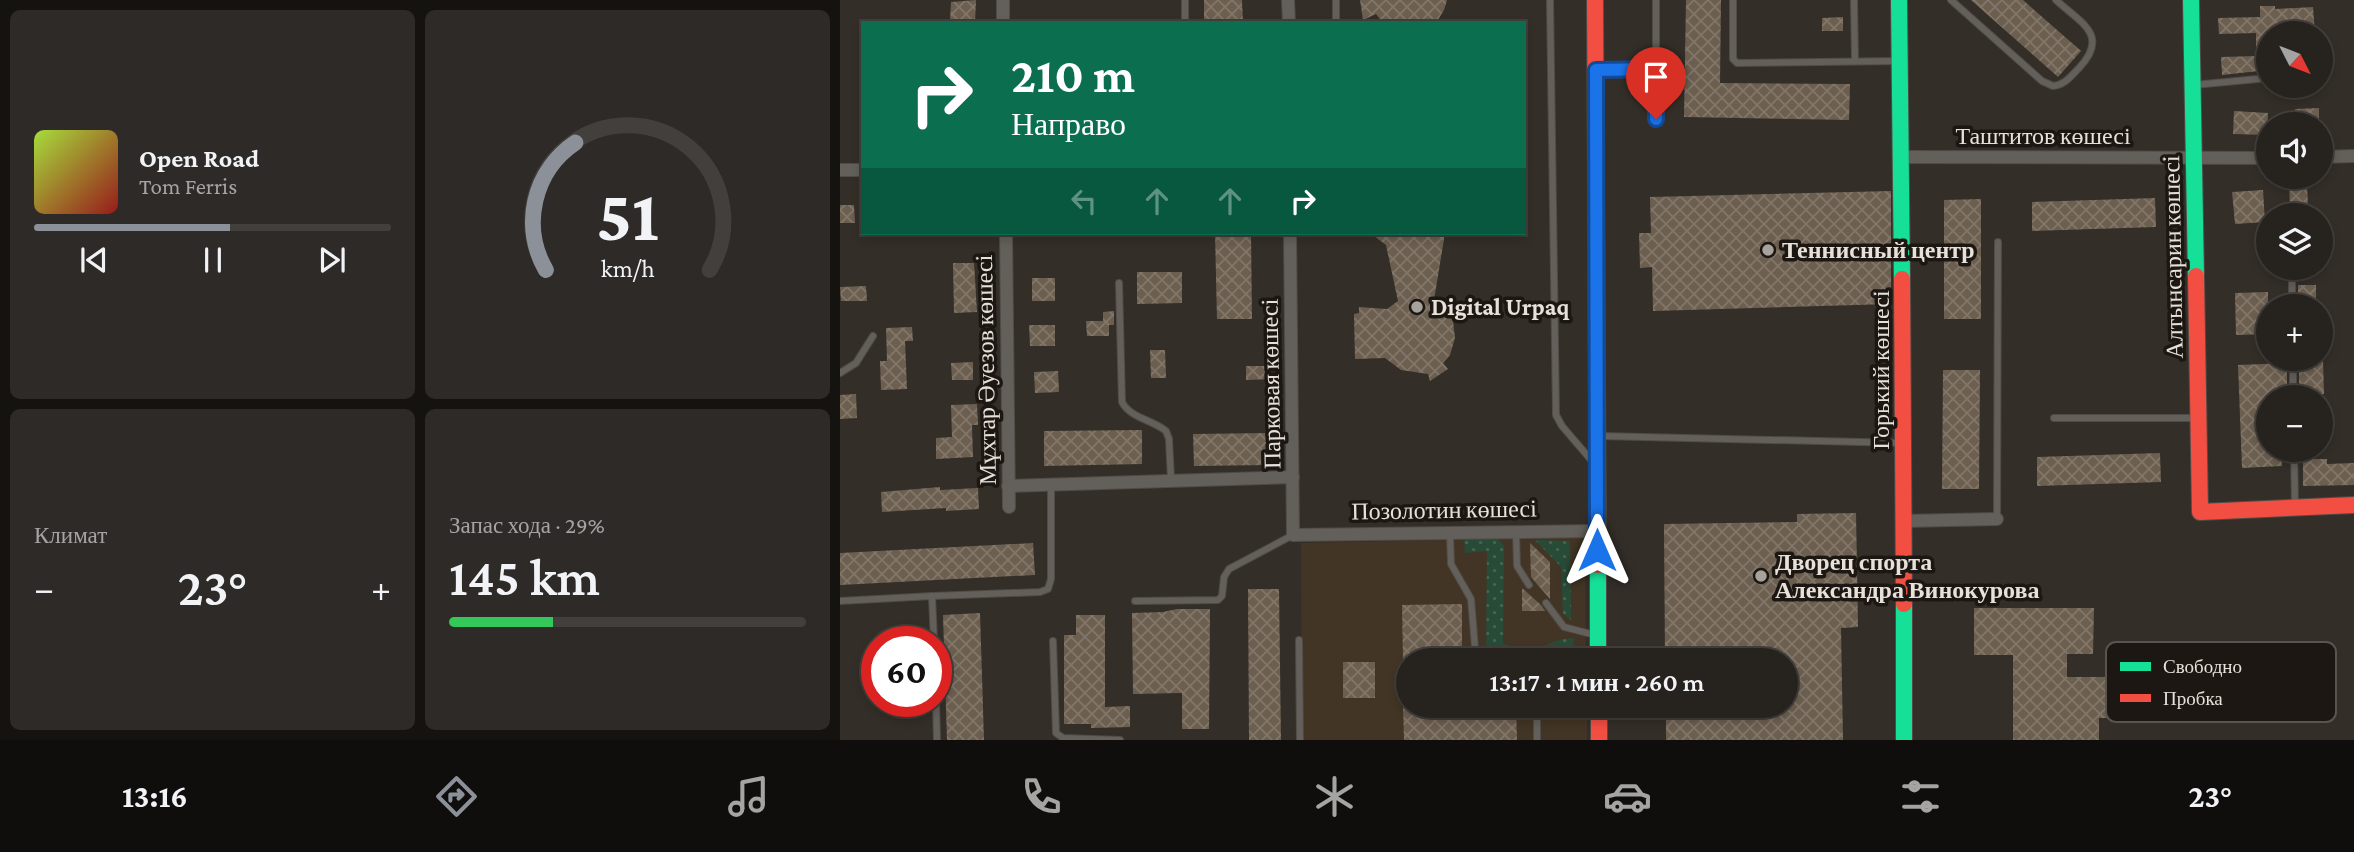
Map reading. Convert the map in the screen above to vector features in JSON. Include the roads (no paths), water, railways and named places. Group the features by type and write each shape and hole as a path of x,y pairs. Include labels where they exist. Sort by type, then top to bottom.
{"street":[{"path":"1003,0 1003,21"},
{"path":"1288,0 1289,21"},
{"path":"1595,0 1598,648"},
{"name":"Горький көшесі","path":"1899,0 1904,740"},
{"name":"Алтынсарин көшесі","path":"2191,0 2200,512 2295,507"},
{"path":"2333,157 2354,156"},
{"name":"Таштитов көшесі","path":"1902,157 2256,158"},
{"path":"840,170 861,170"},
{"name":"Мұхтар Әуезов көшесі","path":"1006,235 1009,507"},
{"name":"Парковая көшесі","path":"1290,235 1293,535"},
{"path":"1008,485 1293,477"},
{"path":"2295,507 2354,505"},
{"path":"1903,521 1997,519"},
{"name":"Позолотин көшесі","path":"1293,535 1596,531"},
{"path":"1598,718 1599,740"}],"lane":[{"path":"1185,0 1185,21"},
{"path":"1336,0 1336,21"},
{"path":"1550,0 1556,415 1597,467"},
{"path":"1656,0 1656,119"},
{"path":"1733,0 1735,62 1901,61"},
{"path":"1854,0 1855,61"},
{"path":"1951,0 2042,81 2053,86 2065,82 2090,56 2094,46 2089,30 2056,0"},
{"path":"1596,70 1655,69"},
{"path":"2192,85 2256,79"},
{"path":"1997,519 1998,242"},
{"path":"1119,283 1122,402 1133,414 1166,431 1169,439 1171,480"},
{"path":"840,373 856,363 873,337"},
{"path":"2054,418 2198,418"},
{"path":"1598,436 1904,443"},
{"path":"2294,462 2295,507"},
{"path":"840,601 1040,592 1048,589 1051,579 1051,485"},
{"path":"1450,532 1451,564 1471,599 1475,648"},
{"path":"1516,532 1517,566 1529,585"},
{"path":"1135,601 1218,600 1222,596 1224,576 1229,569 1293,535"},
{"path":"932,596 933,626"},
{"path":"1546,603 1564,627 1597,635"},
{"path":"1299,640 1300,740"},
{"path":"1053,641 1056,733 1063,738 1119,740"},
{"path":"936,717 937,740"},
{"path":"1537,718 1537,740"}],"place":[{"name":"Теннисный центр","path":"1768,250"},
{"name":"Digital Urpaq","path":"1417,307"},
{"name":"Дворец спорта Александра Винокурова","path":"1761,576"}]}
